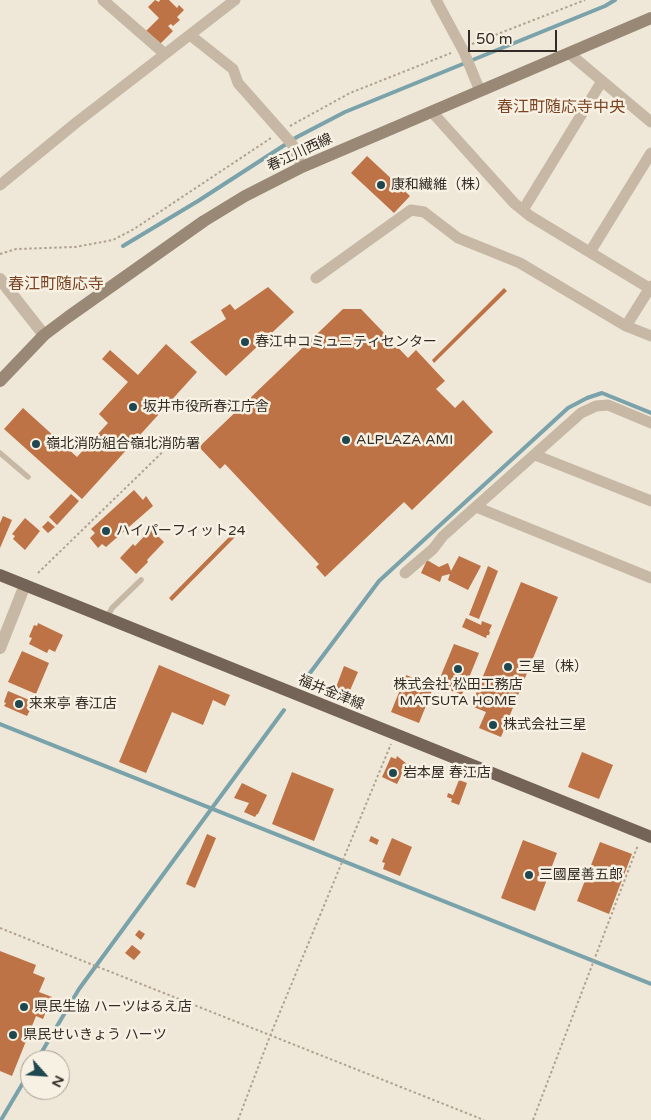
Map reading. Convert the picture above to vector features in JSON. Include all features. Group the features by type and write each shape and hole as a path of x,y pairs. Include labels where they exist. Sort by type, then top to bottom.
{"main road":[{"name":"春江川西線","path":"0,381 44,335 204,221 245,196 302,167 651,18"},
{"name":"福井金津線","path":"0,575 649,836"}],"street":[{"path":"102,0 165,54"},
{"path":"0,185 77,122 235,0"},
{"path":"436,0 464,52 480,91"},
{"path":"190,35 233,69 238,83 292,144 302,167"},
{"path":"570,54 651,122"},
{"path":"523,210 602,80"},
{"path":"432,112 523,210 650,287 626,326"},
{"path":"590,252 651,153"},
{"path":"316,278 411,210 424,212 458,238 520,263 626,326 651,336"},
{"path":"0,279 44,335"},
{"path":"405,573 581,413 596,406 608,405 651,423"},
{"path":"535,455 651,501"},
{"path":"476,507 651,578"},
{"path":"0,648 25,585"}],"lane":[{"path":"0,454 28,477"},
{"path":"107,618 112,608 141,580"}],"path":[{"path":"38,573 179,436"},
{"path":"238,1120 270,1036 394,735"},
{"path":"532,1120 649,836"},
{"path":"0,928 484,1120"}],"building":[{"path":"155,0 159,2 160,0 169,0 177,8 179,5 184,10 177,17 180,20 173,26 171,24 168,26 173,31 159,45 146,31 159,18 148,7"},
{"name":"康和繊維（株）","path":"367,156 410,196 394,213 351,173"},
{"path":"268,287 294,312 226,376 190,342 226,319 221,310 230,304 235,310"},
{"path":"504,288 507,291 434,363 432,360"},
{"name":"ALPLAZA AMI","path":"343,309 361,309 408,358 416,350 445,381 436,389 455,408 463,400 493,432 412,510 404,502 325,577 316,567 319,564 225,464 220,469 199,447"},
{"path":"166,344 197,372 82,499 4,429 23,408 77,457 108,423 99,414 128,382 102,359 110,350 138,375"},
{"path":"134,490 143,500 146,496 153,506 106,547 102,544 98,548 90,538 95,533 91,529"},
{"path":"71,494 79,501 57,525 49,517"},
{"path":"3,516 12,520 0,548 0,523"},
{"path":"25,518 40,531 25,550 13,539 15,536 12,534"},
{"path":"48,521 55,527 48,533 42,527"},
{"path":"238,528 241,531 172,601 169,598"},
{"path":"151,529 164,542 136,574 120,558"},
{"path":"459,556 481,566 468,590 448,580 450,574 442,576 440,582 421,573 427,560 439,567 448,563 451,571"},
{"path":"488,566 498,571 479,619 469,615"},
{"name":"三星（株）","path":"521,582 558,597 501,737 479,728 486,712 471,706"},
{"path":"466,618 481,625 482,621 492,625 489,635 486,638 462,627"},
{"path":"38,623 63,635 55,652 49,649 47,653 29,644 32,638 29,637 34,625 37,626"},
{"name":"株式会社 松田工務店 MATSUTA HOME","path":"454,644 479,653 462,695 437,685"},
{"path":"22,651 49,663 36,694 8,682"},
{"path":"159,665 230,695 225,706 213,700 203,725 172,712 146,773 119,762"},
{"path":"344,666 358,672 348,695 335,690"},
{"path":"406,675 434,686 419,723 391,712"},
{"name":"来来亭 春江店","path":"8,691 34,702 27,716 4,706"},
{"path":"582,752 613,765 599,799 568,787"},
{"name":"岩本屋 春江店","path":"397,756 407,764 397,784 382,777 391,757 396,759"},
{"path":"292,772 334,789 314,841 272,824"},
{"path":"459,780 467,783 459,805 451,802 452,799 447,797 448,793 453,795"},
{"path":"242,783 267,795 255,817 244,812 249,803 234,798"},
{"path":"207,834 216,838 195,888 186,884"},
{"path":"371,836 379,840 377,845 369,841"},
{"path":"392,838 412,847 400,876 383,869 385,863 382,862"},
{"name":"三國屋善五郎","path":"523,840 557,853 535,911 501,898"},
{"path":"600,842 632,854 609,914 577,901"},
{"path":"139,930 145,934 141,940 135,935"},
{"path":"132,945 141,952 134,960 125,953"},
{"name":"県民生協 ハーツはるえ店","path":"0,951 36,965 33,973 45,978 39,992 52,997 43,1019 36,1016 22,1050 20,1050 20,1056 12,1076 0,1071"}],"waterway":[{"path":"123,246 198,201 297,137 345,112 605,6 615,0"},
{"path":"304,681 379,581 568,408 602,393 651,413"},
{"path":"43,1050 79,989 284,710"},
{"path":"0,724 651,984"},
{"path":"1,1120 20,1088"}],"place":[{"name":"康和繊維（株）","path":"381,185"},
{"name":"春江中コミュニティセンター","path":"245,342"},
{"name":"坂井市役所春江庁舎","path":"133,407"},
{"name":"ALPLAZA AMI","path":"346,440"},
{"name":"嶺北消防組合嶺北消防署","path":"36,444"},
{"name":"ハイパーフィット24","path":"106,531"},
{"name":"三星（株）","path":"508,667"},
{"name":"株式会社 松田工務店 MATSUTA HOME","path":"458,669"},
{"name":"来来亭 春江店","path":"19,704"},
{"name":"株式会社三星","path":"493,725"},
{"name":"岩本屋 春江店","path":"393,773"},
{"name":"三國屋善五郎","path":"529,875"},
{"name":"県民生協 ハーツはるえ店","path":"24,1007"},
{"name":"県民せいきょう ハーツ","path":"13,1035"}],"district":[{"name":"春江町随応寺中央","path":"561,108"},
{"name":"春江町随応寺","path":"56,285"}]}
